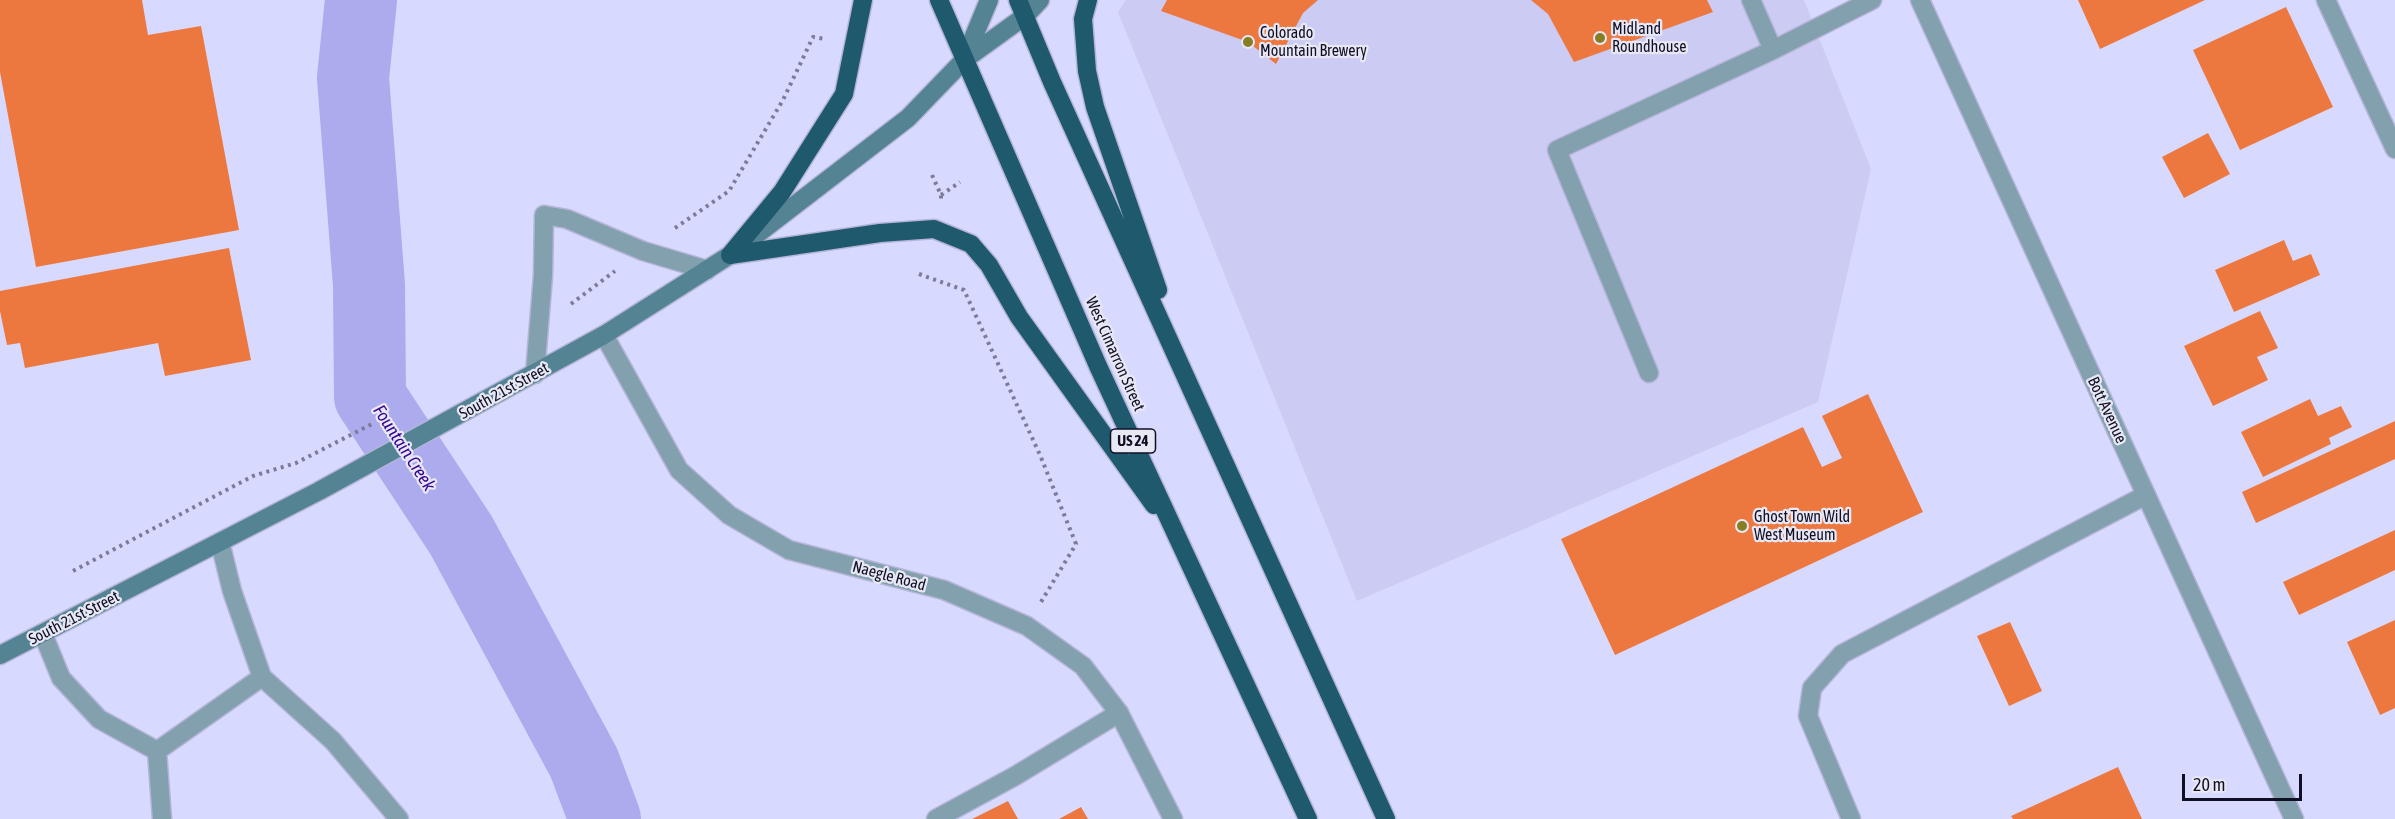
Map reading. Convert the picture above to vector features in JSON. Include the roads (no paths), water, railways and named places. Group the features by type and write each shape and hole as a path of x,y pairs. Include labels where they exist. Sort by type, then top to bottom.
{"highway":[{"path":"730,255 782,192 844,94 863,0"},
{"name":"West Cimarron Street","path":"939,0 1098,366 1308,819"},
{"path":"1088,0 1083,19 1087,71 1095,107 1194,394"},
{"path":"1022,8 1052,82 1386,819"},
{"path":"730,255 880,233 934,229 971,244 988,265 1025,326 1180,541"}],"main road":[{"name":"South 21st Street","path":"964,60 989,0"},
{"name":"South 21st Street","path":"0,655 319,491 536,374 707,270 730,255 908,118 964,60 1022,8 1040,0"}],"street":[{"path":"1752,0 1773,50"},
{"path":"1649,373 1557,150 1773,50 1872,0"},
{"name":"Bott Avenue","path":"1920,0 2294,819"},
{"path":"2326,0 2395,149"},
{"path":"536,374 544,215 567,219 643,251 707,270"},
{"name":"Naegle Road","path":"603,335 680,470 729,515 789,550 944,590 1027,626 1083,666 1119,713 1173,819"},
{"path":"1851,819 1808,716 1812,688 1842,654 2146,495"},
{"path":"220,542 232,591 262,677 333,741 399,819"},
{"path":"43,633 61,678 99,719 157,751"},
{"path":"157,751 262,677"},
{"path":"936,819 1015,776 1119,713"},
{"path":"157,751 162,819"}],"waterway":[{"name":"Fountain Creek","path":"361,0 353,78 369,285 370,397 461,535 584,763 605,819"}],"place":[{"name":"Midland Roundhouse","path":"1600,38"},
{"name":"Colorado Mountain Brewery","path":"1248,42"},
{"name":"Ghost Town Wild West Museum","path":"1742,526"}]}
